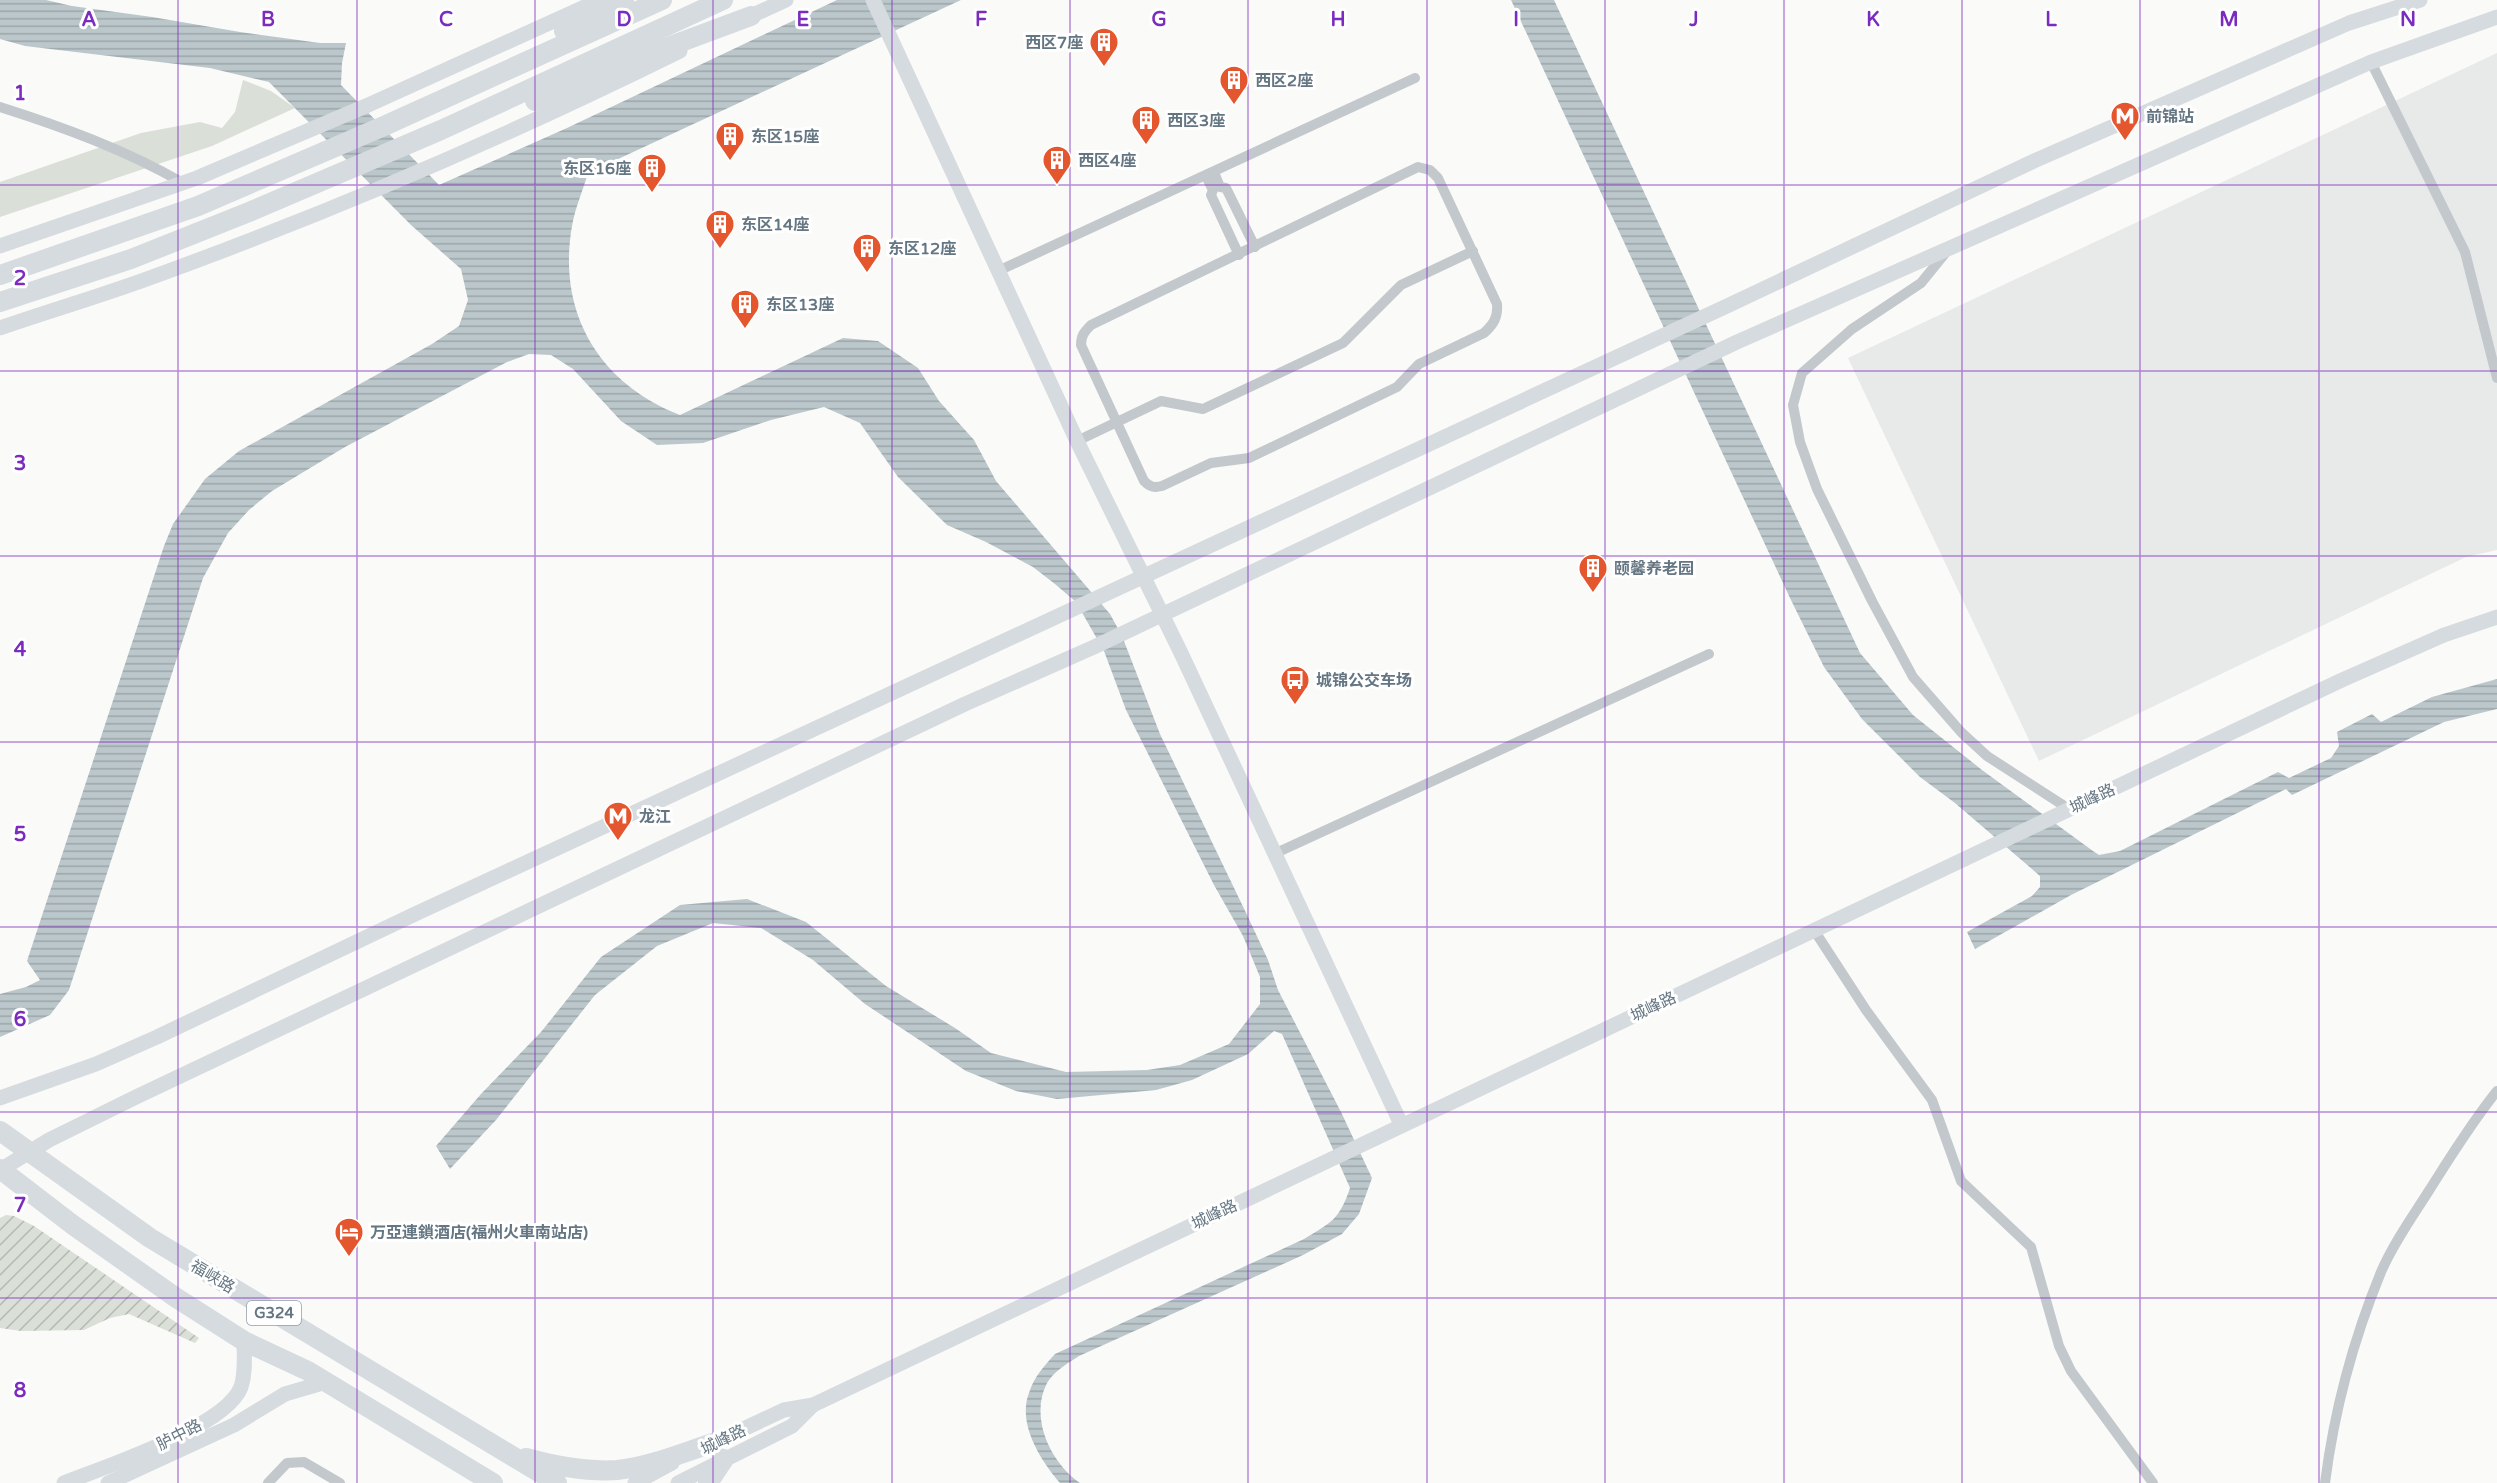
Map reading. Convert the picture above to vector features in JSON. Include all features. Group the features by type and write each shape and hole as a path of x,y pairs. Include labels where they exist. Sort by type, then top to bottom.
{"highway":[{"path":"384,126 624,0"},
{"path":"0,275 198,206 384,126 662,0"},
{"path":"0,302 131,259 342,172 449,127 723,0"},
{"path":"449,127 517,109 594,76 751,16"},
{"name":"福峡路","path":"0,1131 150,1238 557,1483"},
{"name":"G324","path":"0,1170 72,1225 244,1341 308,1371 488,1481"},
{"path":"456,1461 473,1434"},
{"path":"504,1452 579,1469 618,1470 720,1450"},
{"path":"708,1483 720,1450"}],"street":[{"path":"0,246 183,183 366,106 600,0"},
{"path":"0,328 152,277 373,190 630,76 786,0"},
{"path":"873,0 1077,441 1276,853 1401,1124"},
{"path":"0,1098 96,1064 157,1037 454,896 1075,610 2034,161 2349,23 2420,0"},
{"path":"0,1170 49,1140 188,1072 1737,342 2371,62 2497,17"},
{"path":"2371,62 2465,252 2497,378"},
{"path":"998,271 1415,78"},
{"path":"0,107 60,126 162,171 183,183"},
{"path":"1418,167 1430,170 1438,178 1473,251 1497,304 1498,314 1484,333 1419,364 1397,387 1249,458 1211,463 1155,488 1143,481 1081,345 1081,337 1090,325 1418,167"},
{"path":"1210,174 1220,187 1226,188 1255,247"},
{"path":"1210,174 1213,190 1210,195 1239,255"},
{"path":"1950,248 1922,283 1852,329 1802,374 1793,405 1800,442 1817,489 1872,601 1913,677 1961,732 1987,756 2063,812"},
{"path":"1077,441 1161,401 1203,409 1335,347 1343,343 1401,285 1473,251"},
{"name":"城峰路","path":"635,1483 678,1460 720,1450 792,1426 813,1405 1401,1124 2342,680 2434,639 2497,617"},
{"path":"1276,853 1709,654"},
{"path":"1814,930 1866,1010 1932,1100 1961,1181 2031,1247 2059,1346 2071,1371 2153,1483"},
{"path":"2325,1483 2329,1450 2346,1378 2368,1306 2382,1270 2400,1236 2477,1116 2497,1091"},
{"name":"胪中路","path":"64,1483 160,1444 217,1414 240,1389 245,1369 244,1341"},
{"name":"胪中路","path":"108,1483 234,1425 285,1394 326,1382"},
{"name":"城峰路","path":"682,1480 720,1450"},
{"path":"678,1460 682,1480"},
{"path":"268,1483 287,1462 304,1462 340,1483"}],"shaded area":[{"path":"0,0 46,0 240,32 320,43 346,43 341,85 439,185 567,128 837,0 961,0 588,173 572,226 569,258 571,287 578,315 590,341 606,364 626,384 651,401 680,415 843,338 878,341 918,368 939,401 974,440 996,481 1110,614 1122,636 1160,734 1268,960 1278,990 1372,1178 1359,1214 1342,1234 1303,1255 1079,1356 1053,1375 1042,1397 1040,1411 1042,1425 1052,1452 1060,1464 1080,1483 1060,1483 1039,1453 1026,1417 1026,1405 1031,1387 1055,1354 1304,1239 1333,1219 1346,1199 1350,1188 1282,1034 1274,1031 1248,1054 1192,1080 1156,1090 1057,1099 1016,1091 966,1071 865,1004 813,960 761,928 713,923 657,946 595,995 496,1120 450,1169 436,1146 481,1094 541,1032 601,957 680,905 747,899 806,922 886,986 991,1053 1066,1072 1147,1070 1180,1065 1229,1044 1260,1004 1260,977 1243,936 1214,885 1126,710 1104,651 1076,602 1033,567 986,542 947,525 898,477 860,423 824,407 771,420 703,443 657,445 621,421 573,369 551,355 529,354 507,362 345,447 272,491 249,510 228,533 203,578 69,990 50,1015 0,1037 0,994 26,987 40,980 27,961 173,524 205,479 239,451 432,344 459,326 468,300 461,269 411,225 269,82 210,68 25,46 0,39"},
{"path":"1511,0 1554,0 1860,653 1913,715 1982,770 2093,851 2099,855 2120,851 2278,772 2289,778 2331,758 2339,746 2337,732 2372,714 2381,722 2432,697 2497,679 2497,709 2444,722 2292,795 2286,789 2071,895 1975,949 1967,932 2032,896 2040,887 2040,876 1955,803 1920,777 1862,719 1824,667"},
{"path":"2497,53 2497,550 2466,557 2039,761 1848,358"},
{"path":"243,80 271,91 295,108 212,146 0,217 0,182 141,133 200,122 222,128 235,112"},
{"path":"6,1215 14,1216 34,1226 199,1338 195,1343 129,1314 110,1318 84,1330 21,1331 0,1328 0,1218"}],"place":[{"name":"西区7座","path":"1104,68"},
{"name":"西区2座","path":"1234,106"},
{"name":"前锦站","path":"2125,142"},
{"name":"西区3座","path":"1146,146"},
{"name":"东区15座","path":"730,162"},
{"name":"西区4座","path":"1057,186"},
{"name":"东区16座","path":"652,194"},
{"name":"东区14座","path":"720,250"},
{"name":"东区12座","path":"867,274"},
{"name":"东区13座","path":"745,330"},
{"name":"颐馨养老园","path":"1593,594"},
{"name":"城锦公交车场","path":"1295,706"},
{"name":"龙江","path":"618,842"},
{"name":"万亞連鎖酒店(福州火車南站店)","path":"349,1258"}]}
